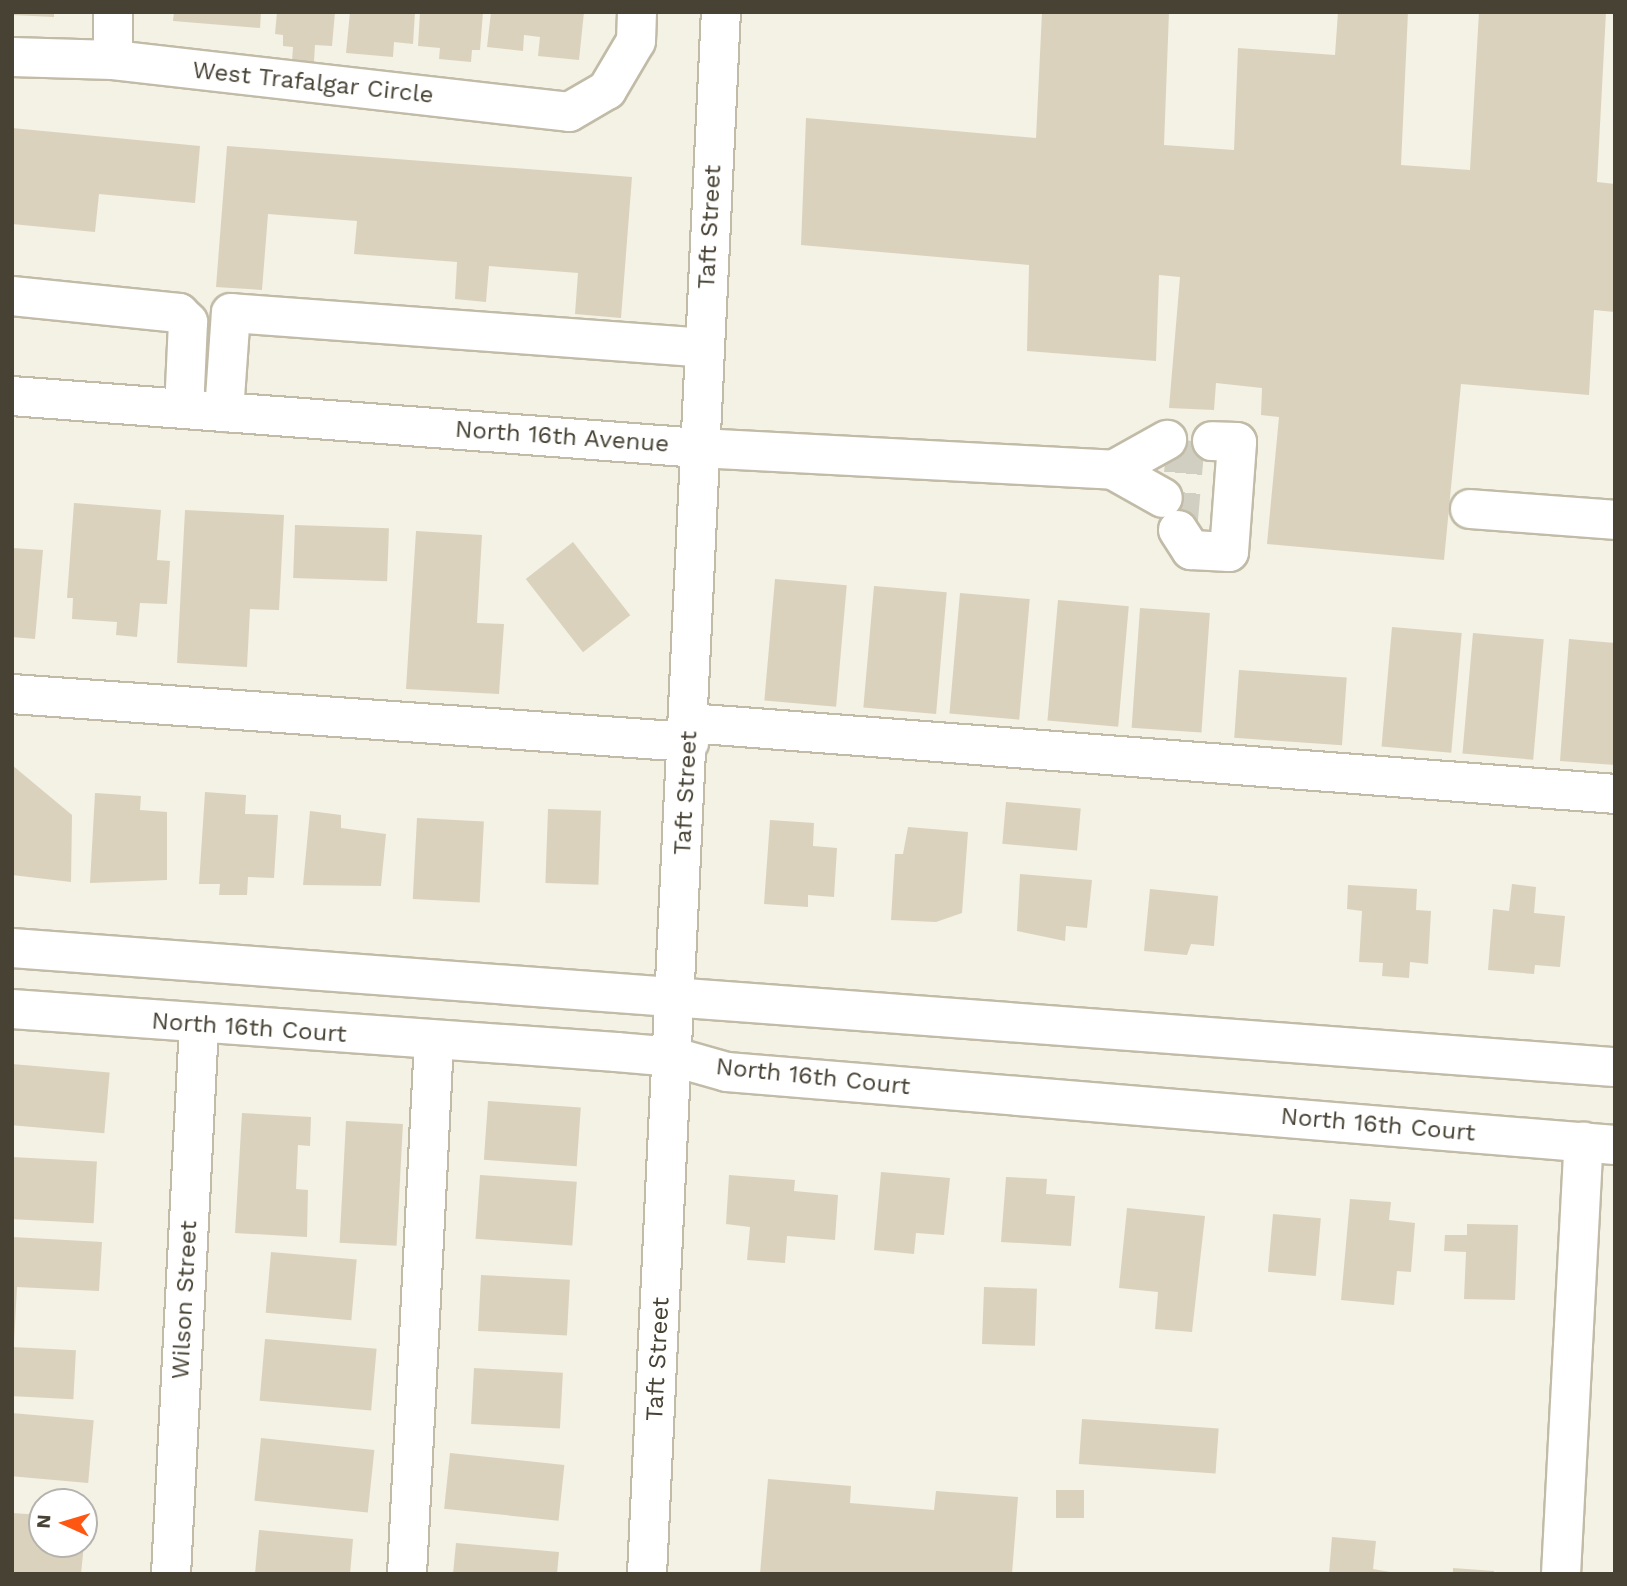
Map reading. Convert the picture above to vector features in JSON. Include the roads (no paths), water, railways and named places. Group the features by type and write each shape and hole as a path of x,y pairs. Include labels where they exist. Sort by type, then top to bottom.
{"street":[{"path":"113,12 113,60"},
{"name":"West Trafalgar Circle","path":"12,57 113,60 569,111 607,90 636,41 637,12"},
{"name":"Taft Street","path":"647,1574 674,1057 699,448 721,12"},
{"path":"12,296 179,313 188,322 184,409"},
{"path":"224,412 232,313 704,348"},
{"name":"North 16th Avenue","path":"12,396 699,448 1113,470"},
{"path":"1167,440 1113,470 1171,514 1191,550 1229,552 1220,503 1237,442 1212,441"},
{"path":"1471,509 1615,520"},
{"path":"12,694 689,732 1615,794"},
{"path":"12,948 1615,1067"},
{"name":"North 16th Court","path":"12,1009 199,1025 674,1057 727,1072 1600,1143"},
{"name":"Wilson Street","path":"171,1574 199,1025"},
{"path":"407,1574 434,1041"},
{"path":"1561,1574 1600,1143"}],"tunnel":[{"path":"1178,530 1186,440"}]}
